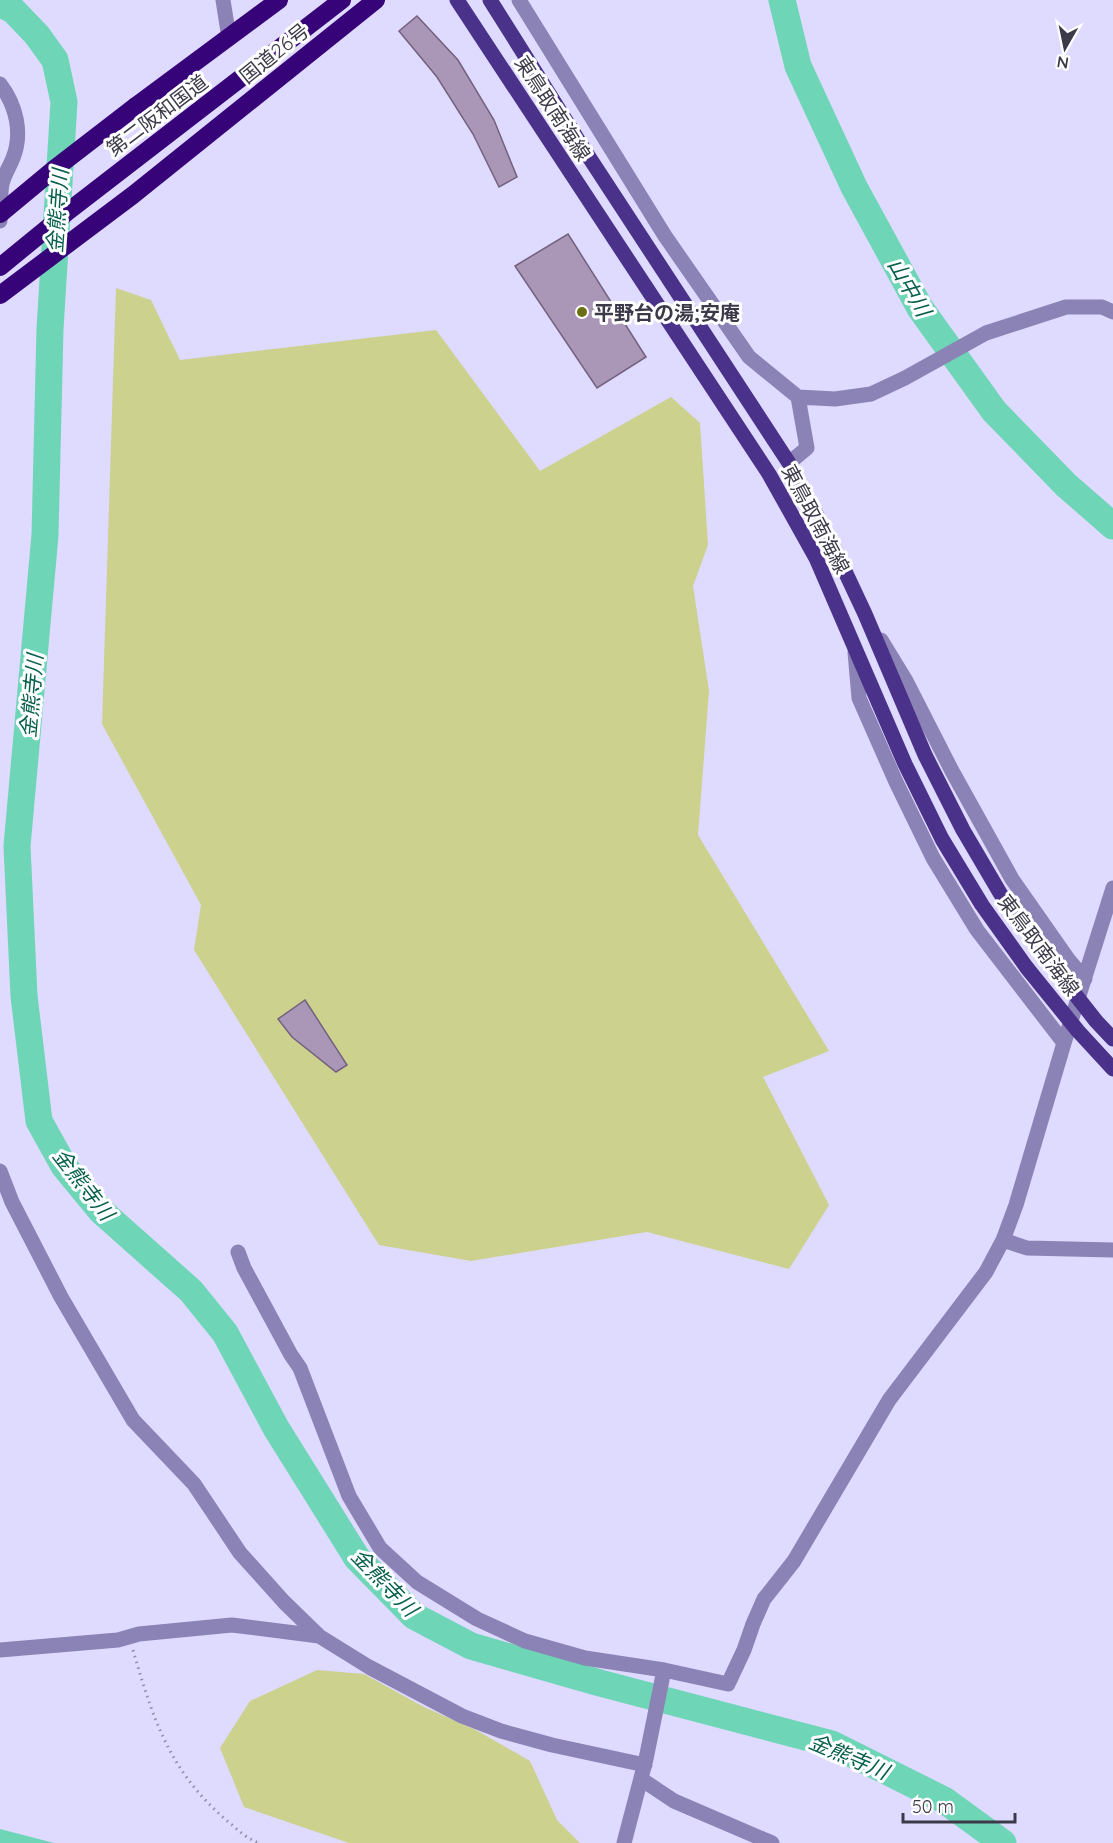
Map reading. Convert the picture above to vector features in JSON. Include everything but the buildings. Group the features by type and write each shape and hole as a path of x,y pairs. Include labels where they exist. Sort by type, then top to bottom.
{"highway":[{"name":"国道26号","path":"0,214 136,106 279,0"},
{"name":"第二阪和国道","path":"0,267 66,213 342,0"},
{"name":"国道26号","path":"0,295 133,195 376,0"}],"main road":[{"name":"東鳥取南海線","path":"457,0 769,474 816,558 905,765 942,838 982,905 1027,968 1078,1031 1113,1069"},
{"name":"東鳥取南海線","path":"490,0 585,151 789,463 835,549 866,614 925,755 963,830 1000,893 1044,955 1113,1039"}],"street":[{"path":"223,0 229,38"},
{"path":"519,0 665,236 749,357 798,397 835,399 871,394 986,333 1066,307 1102,308 1113,312"},
{"path":"0,84 13,106 19,138 14,156 1,184 0,221"},
{"path":"789,463 807,448 798,397"},
{"path":"866,614 906,681 952,771 1012,879 1068,959 1085,979"},
{"path":"854,646 859,698 933,858 977,930 1064,1043"},
{"path":"238,1252 280,1336 300,1368 348,1496 380,1548 417,1582 477,1619 525,1641 585,1658 663,1675 728,1684 764,1599 794,1561 889,1400 986,1272 1003,1240 1016,1205 1113,888"},
{"path":"0,1171 12,1202 61,1297 133,1420 194,1484 240,1552 284,1602 319,1636 416,1693 472,1720 501,1731 644,1768 674,1801 771,1843"},
{"path":"1003,1240 1027,1248 1113,1250"},
{"path":"0,1650 118,1640 139,1634 232,1625 319,1636"},
{"path":"624,1843 644,1768 663,1675"}],"path":[{"path":"129,1637 150,1709 173,1758 209,1805 249,1839 259,1843"}],"shaded area":[{"path":"116,288 151,300 180,360 436,330 540,471 671,397 700,423 708,545 693,586 709,691 698,835 829,1051 763,1077 829,1205 789,1269 647,1232 471,1261 379,1245 194,950 201,905 102,724"},
{"path":"317,1670 364,1674 424,1707 476,1730 530,1761 557,1820 580,1843 349,1843 244,1807 220,1748 250,1701"},
{"path":"0,1829 54,1843 0,1843"}],"waterway":[{"name":"山中川","path":"782,0 798,66 854,187 920,308 994,411 1066,485 1113,526"},
{"name":"金熊寺川","path":"0,4 13,10 37,35 55,60 64,102 50,329 45,535 17,846 24,996 39,1121 64,1166 101,1211 191,1291 225,1333 276,1428 357,1558 414,1616 471,1646 600,1683 832,1744 944,1800 1003,1843"}],"place":[{"name":"平野台の湯;安庵","path":"582,312"}]}
